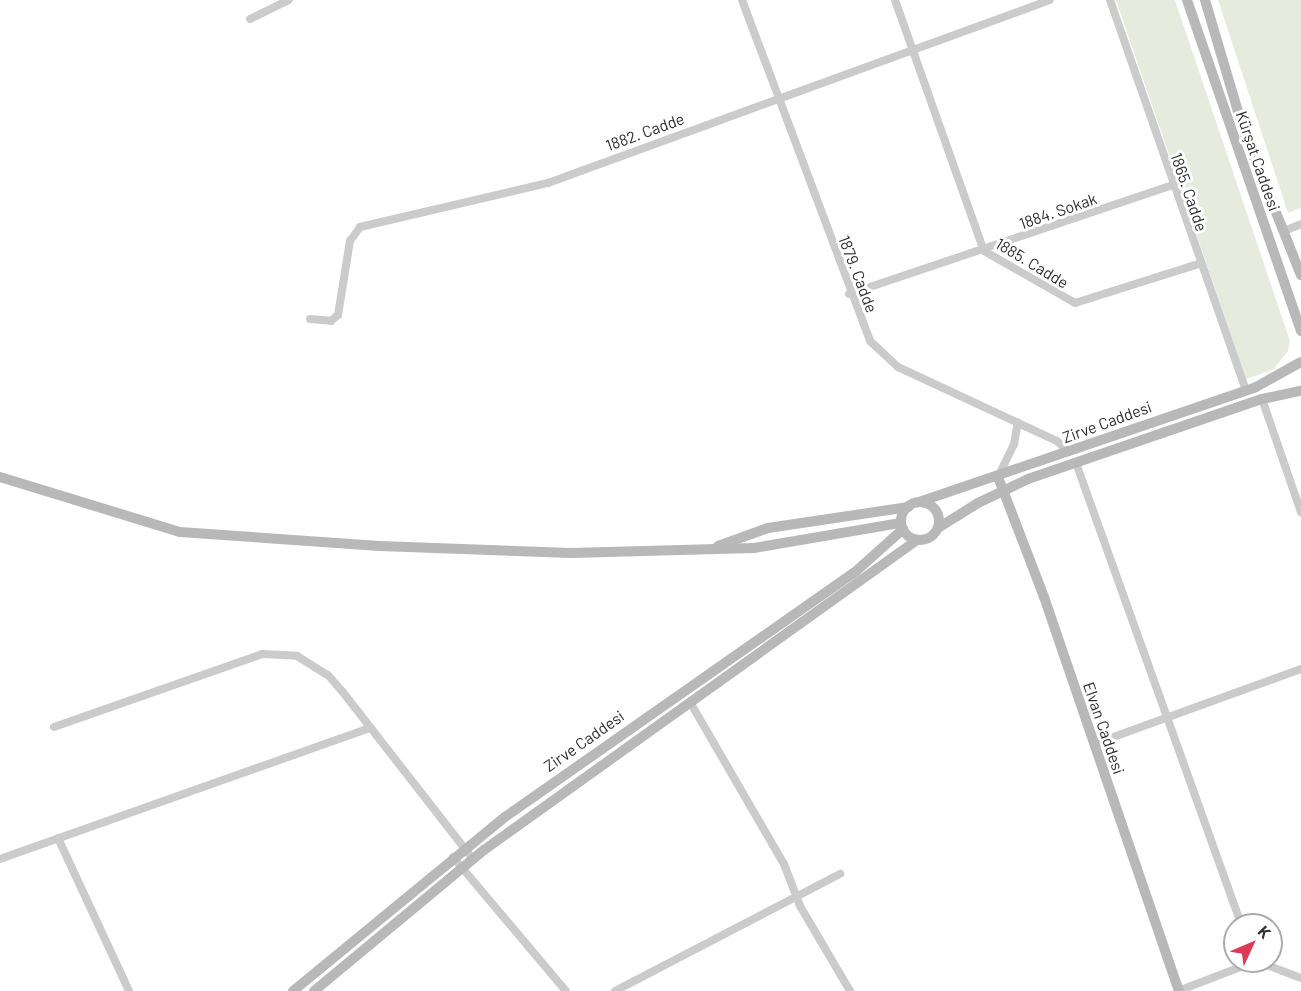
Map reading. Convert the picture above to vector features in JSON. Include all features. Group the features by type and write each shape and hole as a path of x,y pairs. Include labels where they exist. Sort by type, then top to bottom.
{"main road":[{"name":"Kürşat Caddesi","path":"1187,0 1301,331"},
{"name":"Kürşat Caddesi","path":"1205,0 1244,132 1301,275"},
{"name":"Zirve Caddesi","path":"919,502 1246,391 1280,377 1301,362"},
{"name":"Zirve Caddesi","path":"938,528 1004,489 1262,399 1301,391"},
{"path":"0,477 180,532 380,546 571,553 709,550 754,548 902,526"},
{"name":"Elvan Caddesi","path":"998,477 1094,744 1179,991"},
{"path":"709,550 768,528 908,507 919,502 935,509 938,528 930,537 917,540 902,526"},
{"path":"902,526 908,507"},
{"name":"Zirve Caddesi","path":"293,991 464,848 602,747 854,573 902,526"},
{"name":"Zirve Caddesi","path":"314,991 472,859 917,540"}],"street":[{"path":"250,19 289,0"},
{"name":"1879. Cadde","path":"742,0 780,97 849,294 870,341 883,357 1058,441 1069,452"},
{"name":"1885. Cadde","path":"896,0 984,251 1075,303 1199,264"},
{"name":"1882. Cadde","path":"310,319 331,321 338,315 350,241 360,227 548,183 1050,0"},
{"name":"1865. Cadde","path":"1110,0 1199,264 1246,391"},
{"name":"1884. Sokak","path":"849,294 984,251 1172,184"},
{"path":"1284,231 1301,224"},
{"path":"1262,399 1301,512"},
{"path":"998,477 1014,444 1018,422"},
{"path":"1076,463 1237,913"},
{"path":"54,726 131,697 275,653 297,656 328,675 472,859"},
{"path":"1094,744 1301,669"},
{"path":"690,702 784,864 797,897 850,991"},
{"path":"0,859 370,728"},
{"path":"58,838 129,991"},
{"path":"453,857 566,991"},
{"path":"615,991 840,874"},
{"path":"1283,971 1301,978"},
{"path":"1179,991 1225,973"}],"shaded area":[{"path":"1116,0 1175,0 1290,341 1288,351 1274,369 1246,379"},
{"path":"1218,0 1301,0 1301,208 1288,213"}]}
